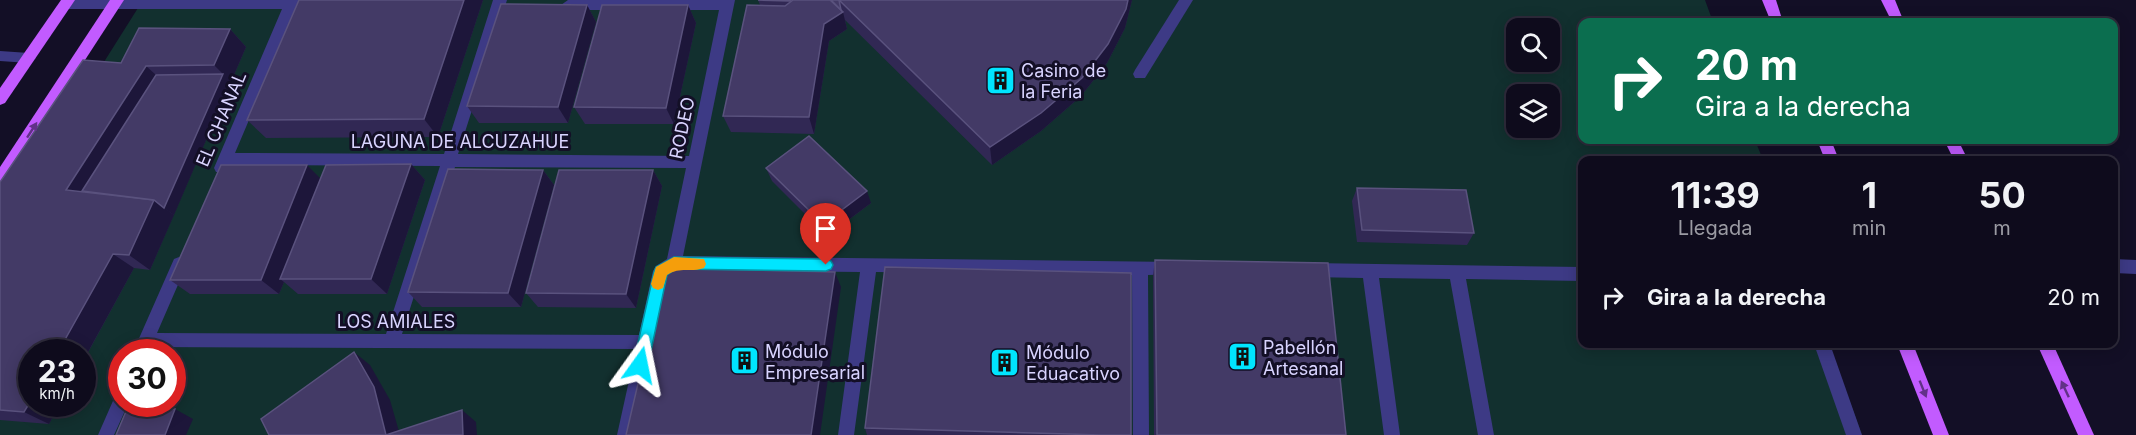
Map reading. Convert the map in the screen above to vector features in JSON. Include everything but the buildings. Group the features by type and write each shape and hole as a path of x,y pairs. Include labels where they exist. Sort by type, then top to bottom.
{"main road":[{"path":"1768,0 1776,18"},
{"path":"1888,0 1896,18"},
{"path":"0,99 67,2"},
{"path":"0,179 116,2"},
{"path":"1907,348 1941,435"},
{"path":"2047,348 2086,435"}],"street":[{"path":"1140,74 1186,0"},
{"path":"67,2 292,2"},
{"name":"EL CHANAL","path":"215,180 292,2"},
{"path":"392,341 503,3"},
{"path":"553,5 727,3"},
{"name":"RODEO","path":"625,435 645,342 695,162 727,3"},
{"path":"0,56 29,58"},
{"name":"LAGUNA DE ALCUZAHUE","path":"225,159 695,162"},
{"path":"147,339 183,255"},
{"path":"846,435 869,266"},
{"path":"2118,266 2136,267"},
{"path":"667,267 1187,269"},
{"path":"1140,269 1141,435"},
{"path":"1292,270 1578,274"},
{"path":"1370,271 1392,435"},
{"path":"1457,272 1486,435"},
{"name":"LOS AMIALES","path":"186,345 392,341 645,342"},
{"path":"1822,348 1854,435"},
{"path":"106,435 114,417"}],"green space":[{"path":"143,0 1705,0 1712,18 1578,18 1578,144 1757,144 1761,156 1578,156 1578,348 1830,348 1862,435 0,435 0,227"}],"slow traffic":[{"path":"658,284 661,272 674,263 699,264"}],"place":[{"name":"Casino de la Feria","path":"1000,80"},
{"name":"Pabellón Artesanal","path":"1242,357"},
{"name":"Módulo Empresarial","path":"744,361"},
{"name":"Módulo Eduacativo","path":"1005,362"}],"route":[{"path":"640,365 661,272 674,263 826,265"}]}
